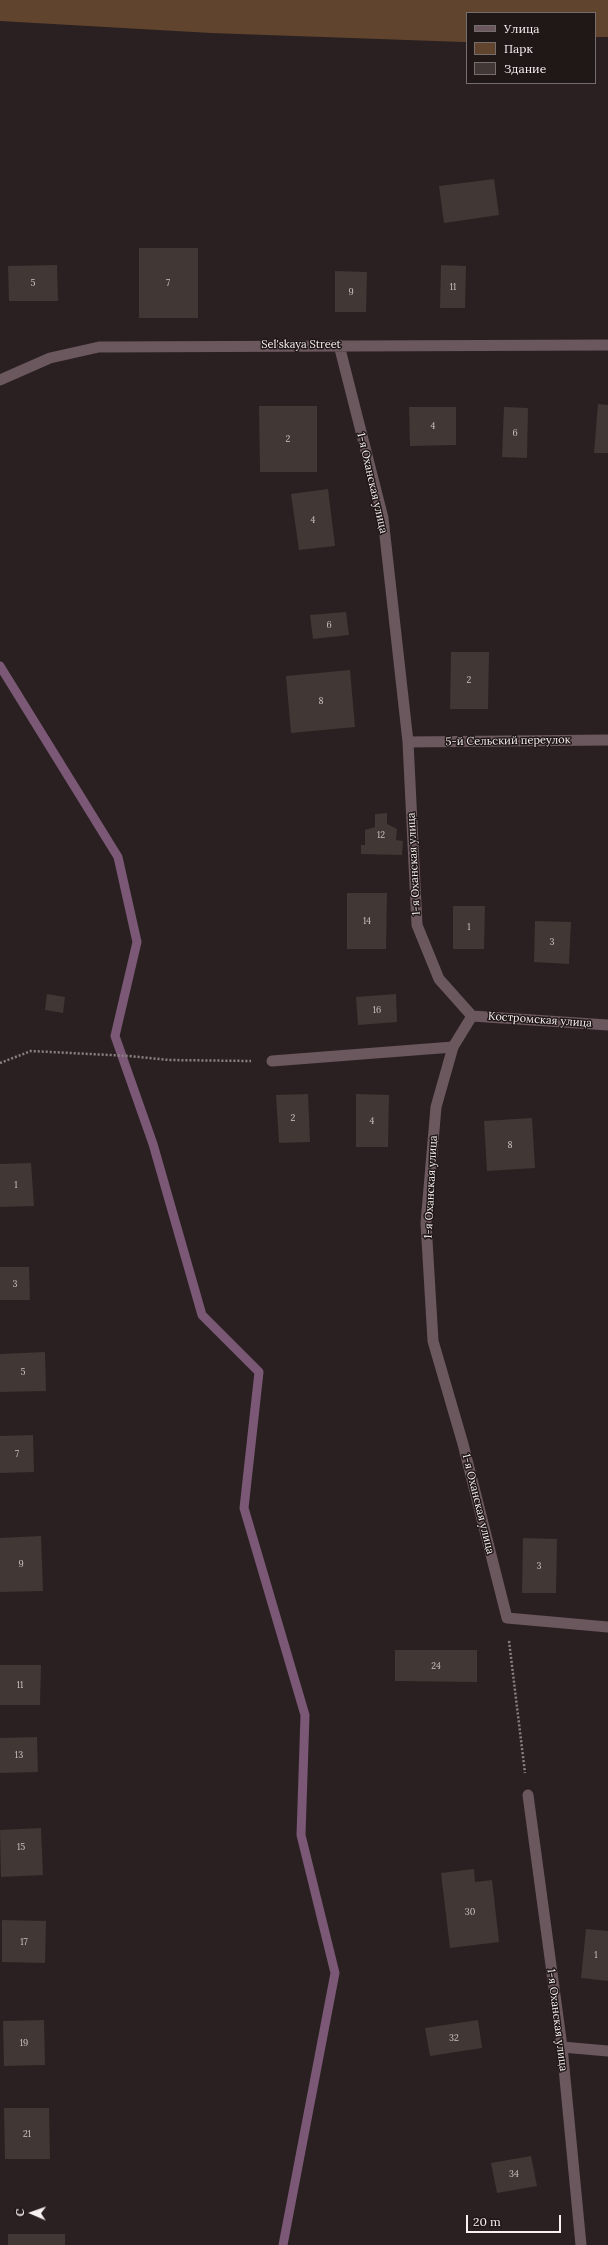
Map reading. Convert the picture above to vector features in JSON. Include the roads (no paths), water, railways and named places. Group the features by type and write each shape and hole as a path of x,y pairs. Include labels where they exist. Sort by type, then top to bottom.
{"street":[{"name":"Sel'skaya Street","path":"0,380 50,358 98,347 608,344"},
{"name":"1-я Оханская улица","path":"339,345 383,518 408,742 417,925 439,979 472,1016 453,1047 436,1107 426,1223 433,1341 463,1444 507,1618 608,1627"},
{"name":"5-й Сельский переулок","path":"408,742 608,740"},
{"name":"Костромская улица","path":"472,1016 608,1025"},
{"path":"272,1061 453,1047"},
{"name":"1-я Оханская улица","path":"528,1796 562,2047 581,2245"},
{"path":"562,2047 608,2051"}],"waterway":[{"path":"0,666 118,857 137,942 115,1036 153,1144 202,1315 259,1372 244,1508 305,1715 301,1835 335,1973 283,2245"}]}
